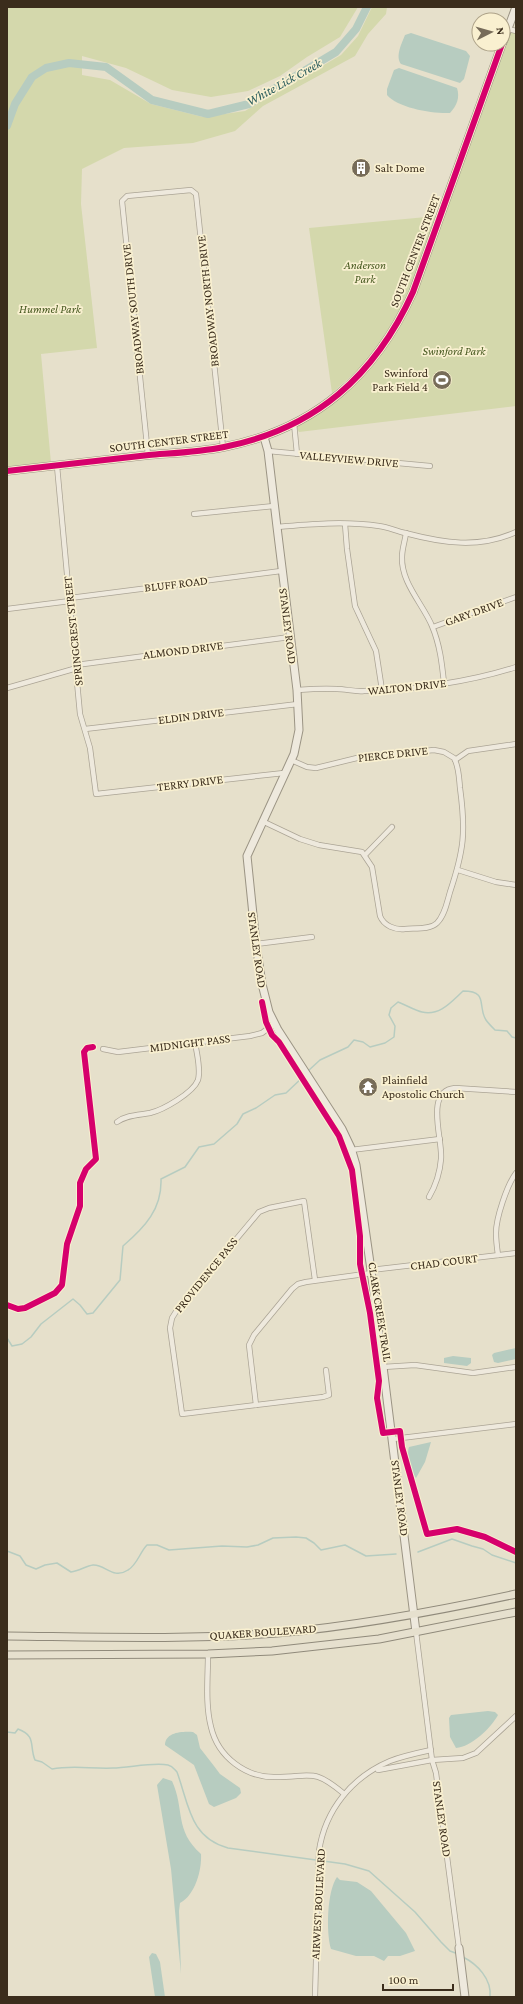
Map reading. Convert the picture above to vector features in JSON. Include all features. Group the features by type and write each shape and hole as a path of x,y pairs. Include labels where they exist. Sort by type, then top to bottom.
{"main road":[{"name":"QUAKER BOULEVARD","path":"7,1636 191,1637 345,1626 516,1594"},
{"name":"QUAKER BOULEVARD","path":"7,1655 208,1654 280,1651 354,1642 416,1632 516,1612"}],"street":[{"name":"SOUTH CENTER STREET","path":"511,21 516,7"},
{"name":"SOUTH CENTER STREET","path":"7,471 223,447 264,436 294,423 312,414 348,386 378,354 402,316 413,292 500,52"},
{"name":"BROADWAY NORTH DRIVE","path":"159,193 191,190 196,194 223,447"},
{"name":"BROADWAY SOUTH DRIVE","path":"148,455 122,201 126,196 159,193"},
{"path":"294,423 297,454"},
{"name":"STANLEY ROAD","path":"264,436 268,451 297,690 298,737 291,760 247,856 256,944 266,1001 275,1023 342,1129 352,1150 356,1165 372,1272 432,1760 436,1773 465,1997"},
{"name":"VALLEYVIEW DRIVE","path":"268,451 430,466"},
{"name":"SPRINGCREST STREET","path":"57,466 80,714 90,748 96,794"},
{"path":"194,514 274,506"},
{"path":"277,527 318,523 380,526 453,543 468,544 488,541 516,532"},
{"path":"345,524 355,606 376,651 382,690"},
{"path":"406,533 402,557 404,575 433,627 441,659 444,683"},
{"name":"BLUFF ROAD","path":"7,609 282,571"},
{"name":"GARY DRIVE","path":"433,627 516,597"},
{"name":"ALMOND DRIVE","path":"7,688 76,666 290,637"},
{"name":"WALTON DRIVE","path":"297,690 318,688 354,691 382,690 482,677 516,667"},
{"name":"ELDIN DRIVE","path":"85,729 298,704"},
{"path":"262,821 300,839 319,845 362,852 372,867 378,911 382,921 398,930 430,926 438,922 443,915 458,870 464,844 464,822 455,760 468,751 516,744"},
{"name":"PIERCE DRIVE","path":"291,760 307,767 316,768 362,757 434,750 444,752 455,760"},
{"name":"TERRY DRIVE","path":"96,794 284,773"},
{"path":"365,856 392,827"},
{"path":"458,870 496,882 516,885"},
{"path":"256,944 312,937"},
{"name":"MIDNIGHT PASS","path":"103,1048 118,1052 256,1035 268,1030 275,1023"},
{"path":"117,1122 123,1118 161,1109 192,1088 198,1080 199,1074 195,1043"},
{"path":"429,1197 440,1168 440,1139 436,1107 441,1095 447,1090 455,1088 516,1092"},
{"path":"352,1150 440,1139"},
{"path":"498,1256 496,1237 497,1223 511,1182 516,1173"},
{"name":"PROVIDENCE PASS","path":"256,1405 182,1414 170,1333 174,1314 259,1212 269,1208 304,1201 315,1280"},
{"name":"CHAD COURT","path":"256,1405 249,1352 251,1340 295,1286 302,1282 315,1280 516,1253"},
{"path":"383,1367 415,1365 473,1373 516,1367"},
{"path":"256,1405 329,1395 326,1370"},
{"path":"392,1439 516,1424"},
{"path":"208,1654 211,1727 216,1741 230,1760 244,1770 259,1776 273,1777 306,1774 318,1775 329,1781 343,1794 374,1770 393,1760 431,1750"},
{"path":"374,1770 432,1760 463,1758 476,1753 516,1716"},
{"name":"AIRWEST BOULEVARD","path":"315,1997 319,1851 324,1829 343,1794"}],"green space":[{"name":"Hummel Park","path":"7,7 358,7 340,37 307,57 280,76 248,91 211,97 172,90 126,68 82,56 82,75 110,80 151,104 203,117 245,111 341,55 358,36 372,7 387,7 386,14 368,34 355,56 263,106 235,131 193,143 124,148 82,169 81,204 97,348 41,354 51,463 7,467"},
{"name":"Swinford Park","path":"511,30 516,31 516,406 299,432 294,423 330,401 378,352 332,393 309,228 437,216 499,52 511,52"}],"shaded area":[{"path":"411,33 466,51 470,56 464,79 460,83 401,64 399,61 399,53 401,46 405,35"},
{"path":"399,68 457,88 457,101 450,113 425,111 407,107 392,100 387,95 387,89 394,70"},
{"path":"516,1348 516,1359 498,1363 494,1362 492,1355 494,1353"},
{"path":"453,1356 471,1358 471,1363 467,1366 444,1363 444,1358"},
{"path":"431,1442 425,1462 416,1478 412,1472 408,1454 409,1447"},
{"path":"488,1711 495,1712 498,1715 491,1726 474,1741 462,1747 456,1748 450,1737 449,1718 451,1715"},
{"path":"193,1732 197,1735 200,1748 220,1774 240,1788 241,1793 236,1798 214,1807 209,1804 194,1765 165,1745 168,1737 175,1733"},
{"path":"163,1778 172,1781 176,1791 183,1828 193,1845 201,1854 199,1874 194,1888 180,1903 181,1974 171,1869 157,1785"},
{"path":"337,1877 340,1880 357,1882 371,1891 406,1933 415,1951 400,1956 388,1956 384,1961 374,1956 356,1956 331,1949 328,1933 328,1912 331,1892"},
{"path":"152,1953 156,1954 160,1962 165,1997 155,1997 149,1957"}],"waterway":[{"name":"White Lick Creek","path":"7,126 15,104 32,77 46,68 69,63 106,67 152,100 208,114 249,104 336,52 356,29 367,7"},
{"path":"308,1071 320,1060 348,1047 354,1040 363,1042 370,1047 385,1043 394,1037 395,1026 389,1015 391,1008 398,1002 420,1011 428,1013 434,1012 450,1004 463,991 471,992 479,996 483,1015 495,1030 507,1031 512,1037 516,1038"},
{"path":"7,1338 12,1346 22,1344 31,1337 41,1324 73,1299 87,1314 93,1313 120,1280 123,1246 151,1217 159,1199 161,1179 185,1167 199,1147 214,1144 237,1124 243,1114 256,1108 275,1095 286,1093 304,1076"},
{"path":"7,1551 20,1556 26,1565 36,1569 45,1565 57,1563 71,1572 88,1566 97,1565 113,1573 123,1573 131,1568 147,1545 157,1545 169,1550 222,1546 247,1547 258,1545 273,1538 296,1537 306,1538 321,1550 345,1545 366,1556 396,1554"},
{"path":"418,1552 452,1539 483,1549 492,1555 516,1563"},
{"path":"7,1732 15,1733 18,1729 28,1735 35,1760 42,1762 52,1769 67,1767 119,1768 155,1764 171,1766 177,1772 188,1808 198,1828 206,1837 215,1843 228,1848 345,1864 369,1871 415,1912 450,1951 458,1954"},
{"path":"463,1957 478,1968 486,1978 489,1984 490,1997"}],"cycle path":[{"path":"7,471 224,447 257,439 287,427 314,412 338,394 360,373 380,349 398,322 413,292 499,52"},
{"name":"CLARK CREEK TRAIL","path":"262,1002 266,1022 272,1035 279,1042 339,1136 352,1170 360,1236 360,1264 370,1313 379,1381 377,1398 383,1433 400,1431 402,1447 427,1534 457,1529 485,1537 516,1552"},
{"path":"7,1305 18,1309 25,1308 55,1293 62,1285 67,1244 80,1206 80,1183 86,1169 96,1159 84,1052 87,1048 93,1047"}],"place":[{"name":"Salt Dome","path":"361,168"},
{"name":"Swinford Park Field 4","path":"442,380"},
{"name":"Plainfield Apostolic Church","path":"368,1087"}],"park label":[{"name":"Anderson Park","path":"365,272"}]}
